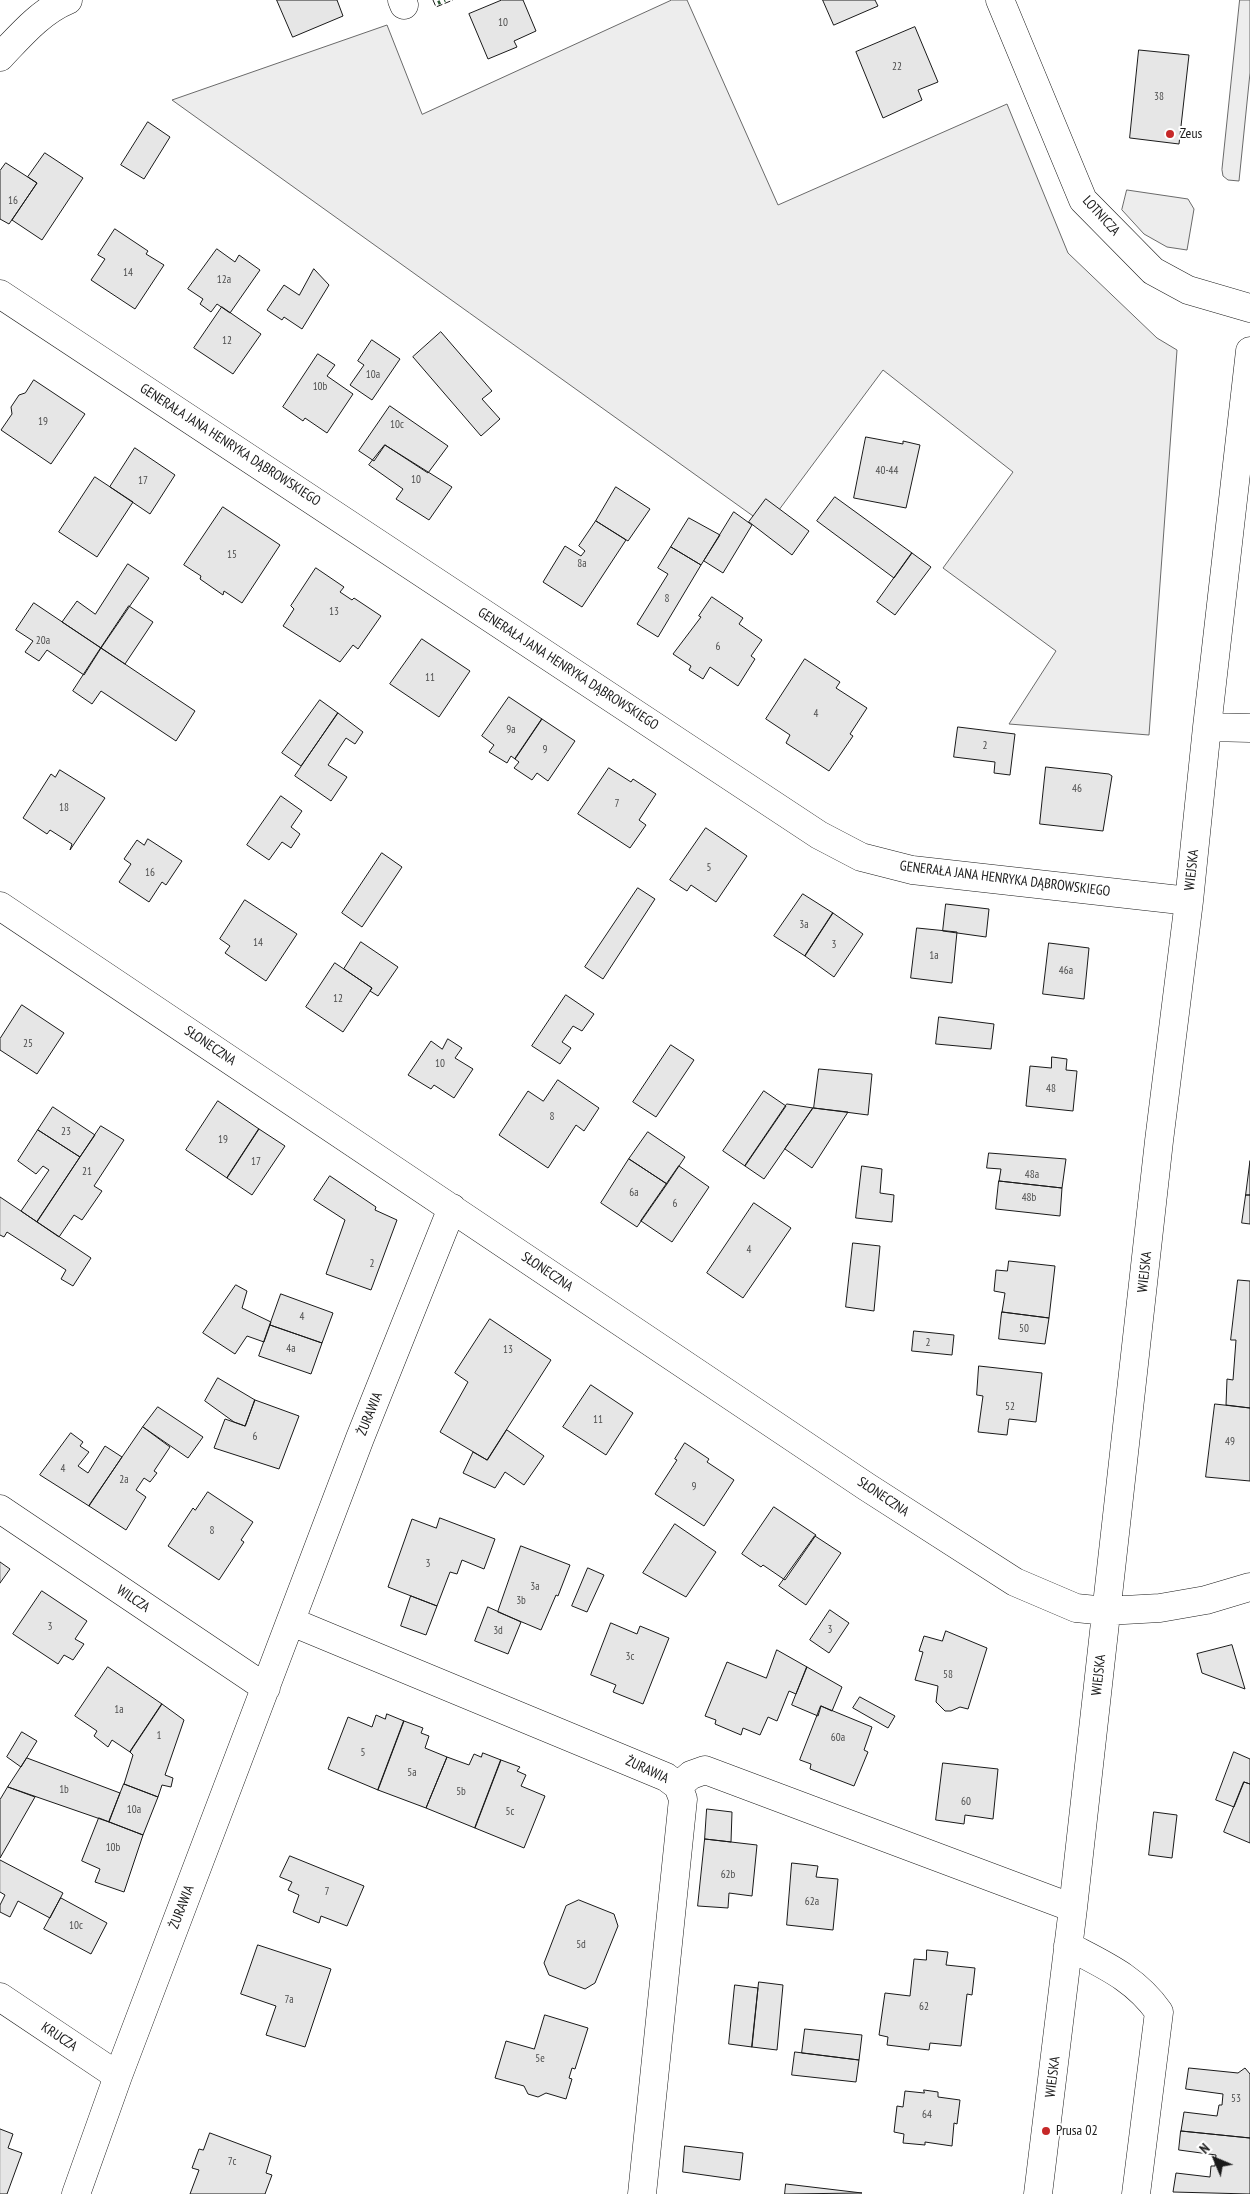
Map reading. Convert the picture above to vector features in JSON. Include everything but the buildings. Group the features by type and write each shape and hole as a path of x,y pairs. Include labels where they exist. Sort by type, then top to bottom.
{"street":[{"path":"0,57 26,29 56,5 68,0"},
{"name":"LOTNICZA","path":"1000,0 1083,200 1153,271 1188,290 1250,308"},
{"name":"GENERAŁA JANA HENRYKA DĄBROWSKIEGO","path":"0,294 810,829 861,857 912,870 1189,901"},
{"name":"WIEJSKA","path":"1038,2194 1073,1908 1159,1141 1189,901 1206,727 1250,351"},
{"path":"1206,727 1250,728"},
{"name":"SŁONECZNA","path":"0,906 980,1562 1015,1582 1069,1605 1106,1611 1160,1608 1206,1600 1250,1587"},
{"name":"ŻURAWIA","path":"76,2194 118,2076 292,1622 360,1438 452,1208"},
{"name":"WILCZA","path":"0,1510 266,1688"},
{"name":"ŻURAWIA","path":"292,1622 666,1777 678,1786 683,1799 642,2194"},
{"path":"678,1786 691,1775 705,1770 1073,1908"},
{"path":"1068,1946 1126,1977 1147,1996 1159,2012 1136,2194"},
{"name":"KRUCZA","path":"0,1997 118,2076"}],"shaded area":[{"path":"672,0 687,0 778,205 1007,104 1068,253 1157,338 1177,350 1149,735 1009,724 1056,651 943,568 1013,472 883,370 767,526 172,100 387,25 422,114"},
{"path":"1240,0 1250,0 1250,73 1239,181 1228,180 1223,176 1222,170"},
{"path":"1127,190 1188,199 1194,209 1187,250 1167,247 1144,234 1122,210"}],"hedge":[{"path":"438,3 445,0"}],"fence":[{"path":"433,0 436,7 453,0"}],"place":[{"name":"Zeus","path":"1170,134"},
{"name":"Prusa 02","path":"1046,2131"}]}
